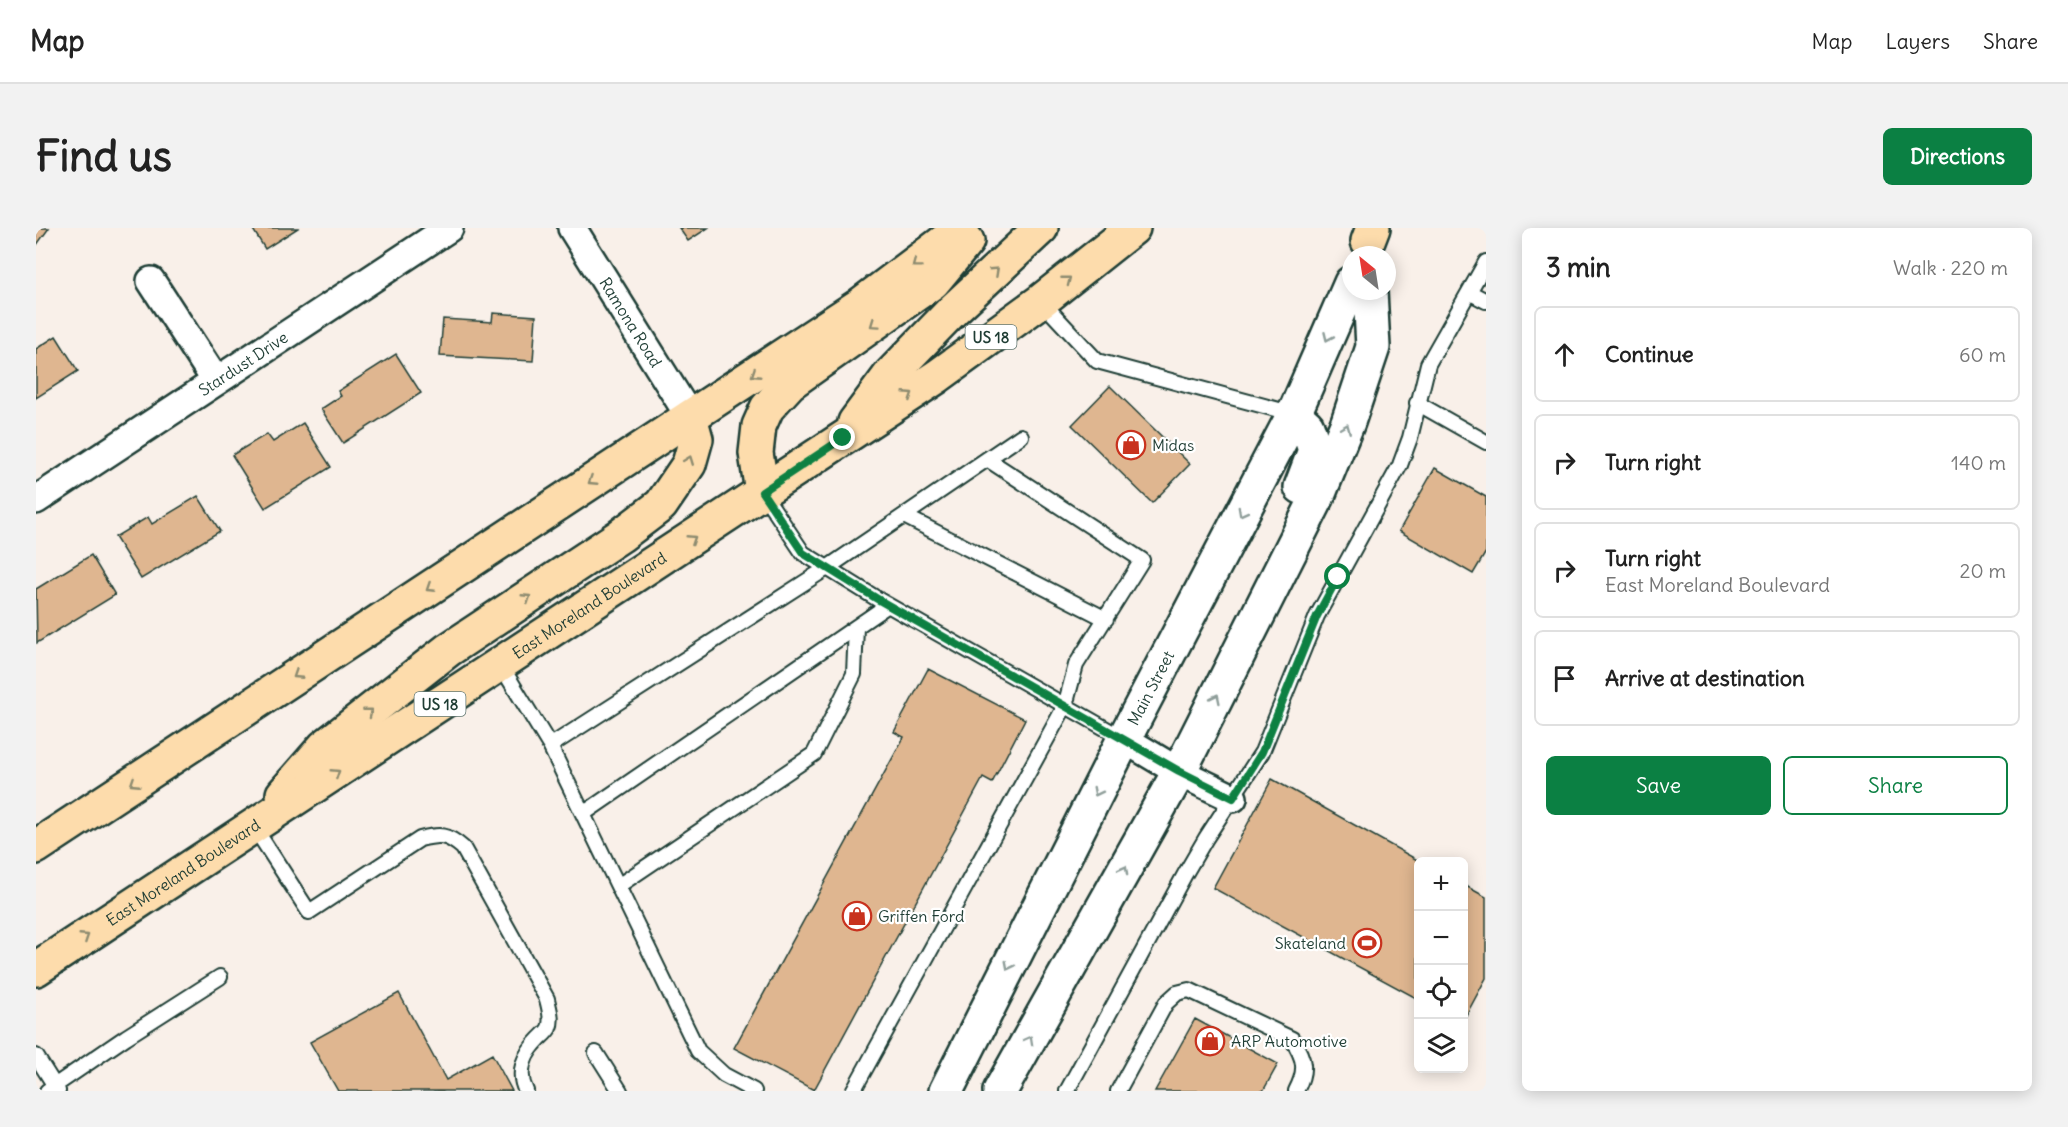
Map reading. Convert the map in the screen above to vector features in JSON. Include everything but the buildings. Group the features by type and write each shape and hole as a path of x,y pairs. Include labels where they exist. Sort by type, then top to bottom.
{"main road":[{"path":"36,847 860,305 962,228"},
{"path":"762,492 756,453 759,426 767,408 790,383 933,282 978,228"},
{"path":"843,438 890,375 953,310 1041,228"},
{"name":"East Moreland Boulevard","path":"36,969 938,376 1041,301 1133,228"},
{"name":"Main Street","path":"946,1091 1293,414 1343,300"},
{"path":"1000,1091 1179,771 1317,498 1348,422 1373,347 1370,300"},
{"path":"1281,566 1286,517 1304,482 1315,450 1307,426 1293,414"},
{"path":"254,827 324,747 448,650 621,536 661,505 689,464 696,439 690,417"}],"street":[{"name":"Stardust Drive","path":"36,500 449,228"},
{"name":"Ramona Road","path":"572,228 690,417"},
{"path":"151,281 216,381"},
{"path":"1124,740 1233,798"}],"lane":[{"path":"1067,1091 1185,874 1262,752 1317,616 1400,465 1410,438 1428,364 1486,262"},
{"path":"1469,292 1486,301"},
{"path":"1041,301 1097,361 1293,414"},
{"path":"1417,403 1486,442"},
{"path":"1465,430 1486,430"},
{"path":"550,746 827,568 1021,436"},
{"path":"853,1091 1065,706 1077,665 1142,560 987,459"},
{"path":"762,492 803,553 888,605 1124,740"},
{"path":"904,516 1106,619"},
{"path":"583,814 888,605"},
{"path":"618,886 814,754 854,674 856,627"},
{"path":"500,664 550,746 698,1051 724,1075 754,1091"},
{"path":"254,827 309,912 420,839 436,835 451,838 463,848 547,999 551,1013 549,1029 527,1053 521,1066 522,1084 526,1091"},
{"path":"36,1056 53,1089 117,1043 220,977"},
{"path":"1118,1091 1166,1003 1177,993 1189,990 1292,1039 1302,1055 1303,1066 1303,1077 1296,1091"},
{"path":"596,1053 620,1091"}],"place":[{"name":"Midas","path":"1131,445"},
{"name":"Griffen Ford","path":"857,916"},
{"name":"Skateland","path":"1367,943"},
{"name":"ARP Automotive","path":"1210,1041"}],"route":[{"path":"843,438 762,492 803,553 879,600 1179,771 1233,798 1262,752 1317,616 1338,577"}]}
